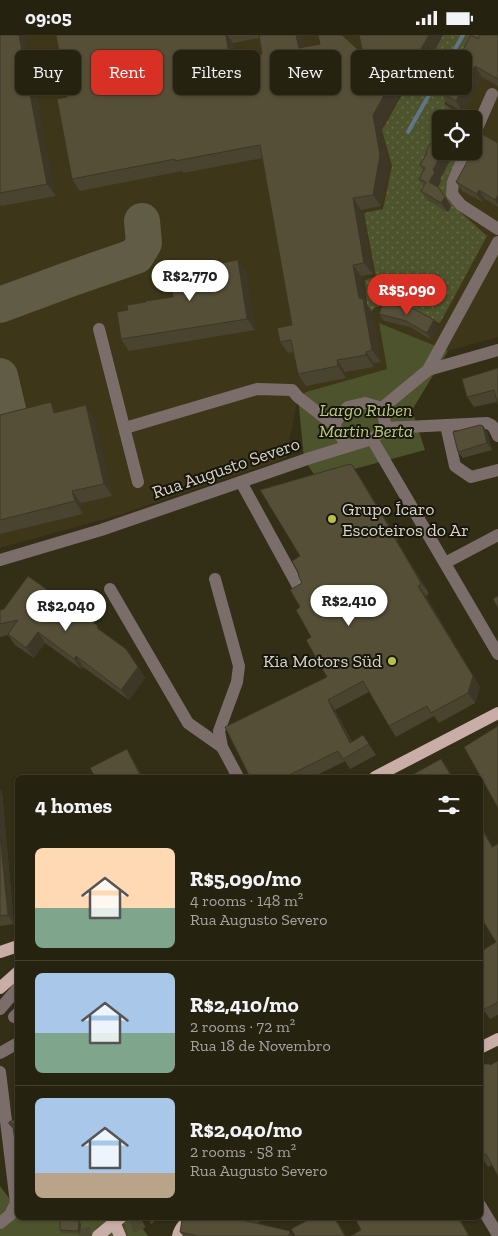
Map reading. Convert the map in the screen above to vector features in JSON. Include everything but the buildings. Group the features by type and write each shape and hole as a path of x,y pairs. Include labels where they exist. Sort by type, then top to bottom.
{"main road":[{"path":"379,775 498,713"},
{"path":"0,953 15,947"},
{"path":"0,987 15,974"},
{"path":"483,1046 498,1039"},
{"path":"115,1220 120,1236"},
{"path":"98,1236 117,1220"},
{"path":"178,1236 179,1230 188,1220"}],"street":[{"path":"482,117 492,94"},
{"path":"462,160 452,182 452,194 461,205 498,229"},
{"path":"382,408 428,370 498,242"},
{"path":"99,329 138,482"},
{"path":"428,370 498,350"},
{"path":"125,429 257,389 292,390 298,397 334,425 347,446"},
{"path":"334,425 340,414 348,407 365,403 382,408"},
{"path":"382,408 386,427 487,423 494,428 498,436"},
{"path":"446,425 455,466 471,477 498,470"},
{"name":"Rua Augusto Severo","path":"0,560 101,530 310,458 372,439 386,427"},
{"path":"372,439 498,654"},
{"path":"240,482 298,586"},
{"path":"445,563 498,535"},
{"path":"215,579 239,666 237,682 219,731 222,747 237,775"},
{"path":"110,589 188,723 222,747"},
{"path":"0,1009 15,992"},
{"path":"0,1053 15,1045"},
{"path":"0,1073 15,1188"},
{"path":"0,1223 10,1215 15,1206"},
{"path":"483,1210 498,1235"}],"shaded area":[{"path":"0,35 498,35 498,337 448,351 379,324 387,369 306,392 298,397 286,458 119,515 0,548"}],"green space":[{"path":"436,35 488,35 477,43 472,52 472,50 427,50"},
{"path":"402,95 449,95 444,104 453,110 432,110 432,160 458,160 447,189 458,210 487,236 440,323 417,313 386,304 374,308 368,316 365,280 376,277 364,213 383,209 392,166 382,130"},
{"name":"Largo Ruben Martin Berta","path":"379,323 448,351 412,410 425,450 317,479 304,459 298,397 306,392 387,369"},
{"path":"0,1186 15,1206 15,1220 136,1220 148,1236 0,1236"}],"waterway":[{"path":"408,132 463,35"}],"taxiway":[{"path":"0,305 136,256 144,243 142,221"},
{"path":"0,376 13,431"}],"tunnel":[{"path":"79,1236 124,1230 145,1220"}],"place":[{"name":"Grupo Ícaro Escoteiros do Ar","path":"332,519"},
{"name":"Kia Motors Süd","path":"392,661"}]}
